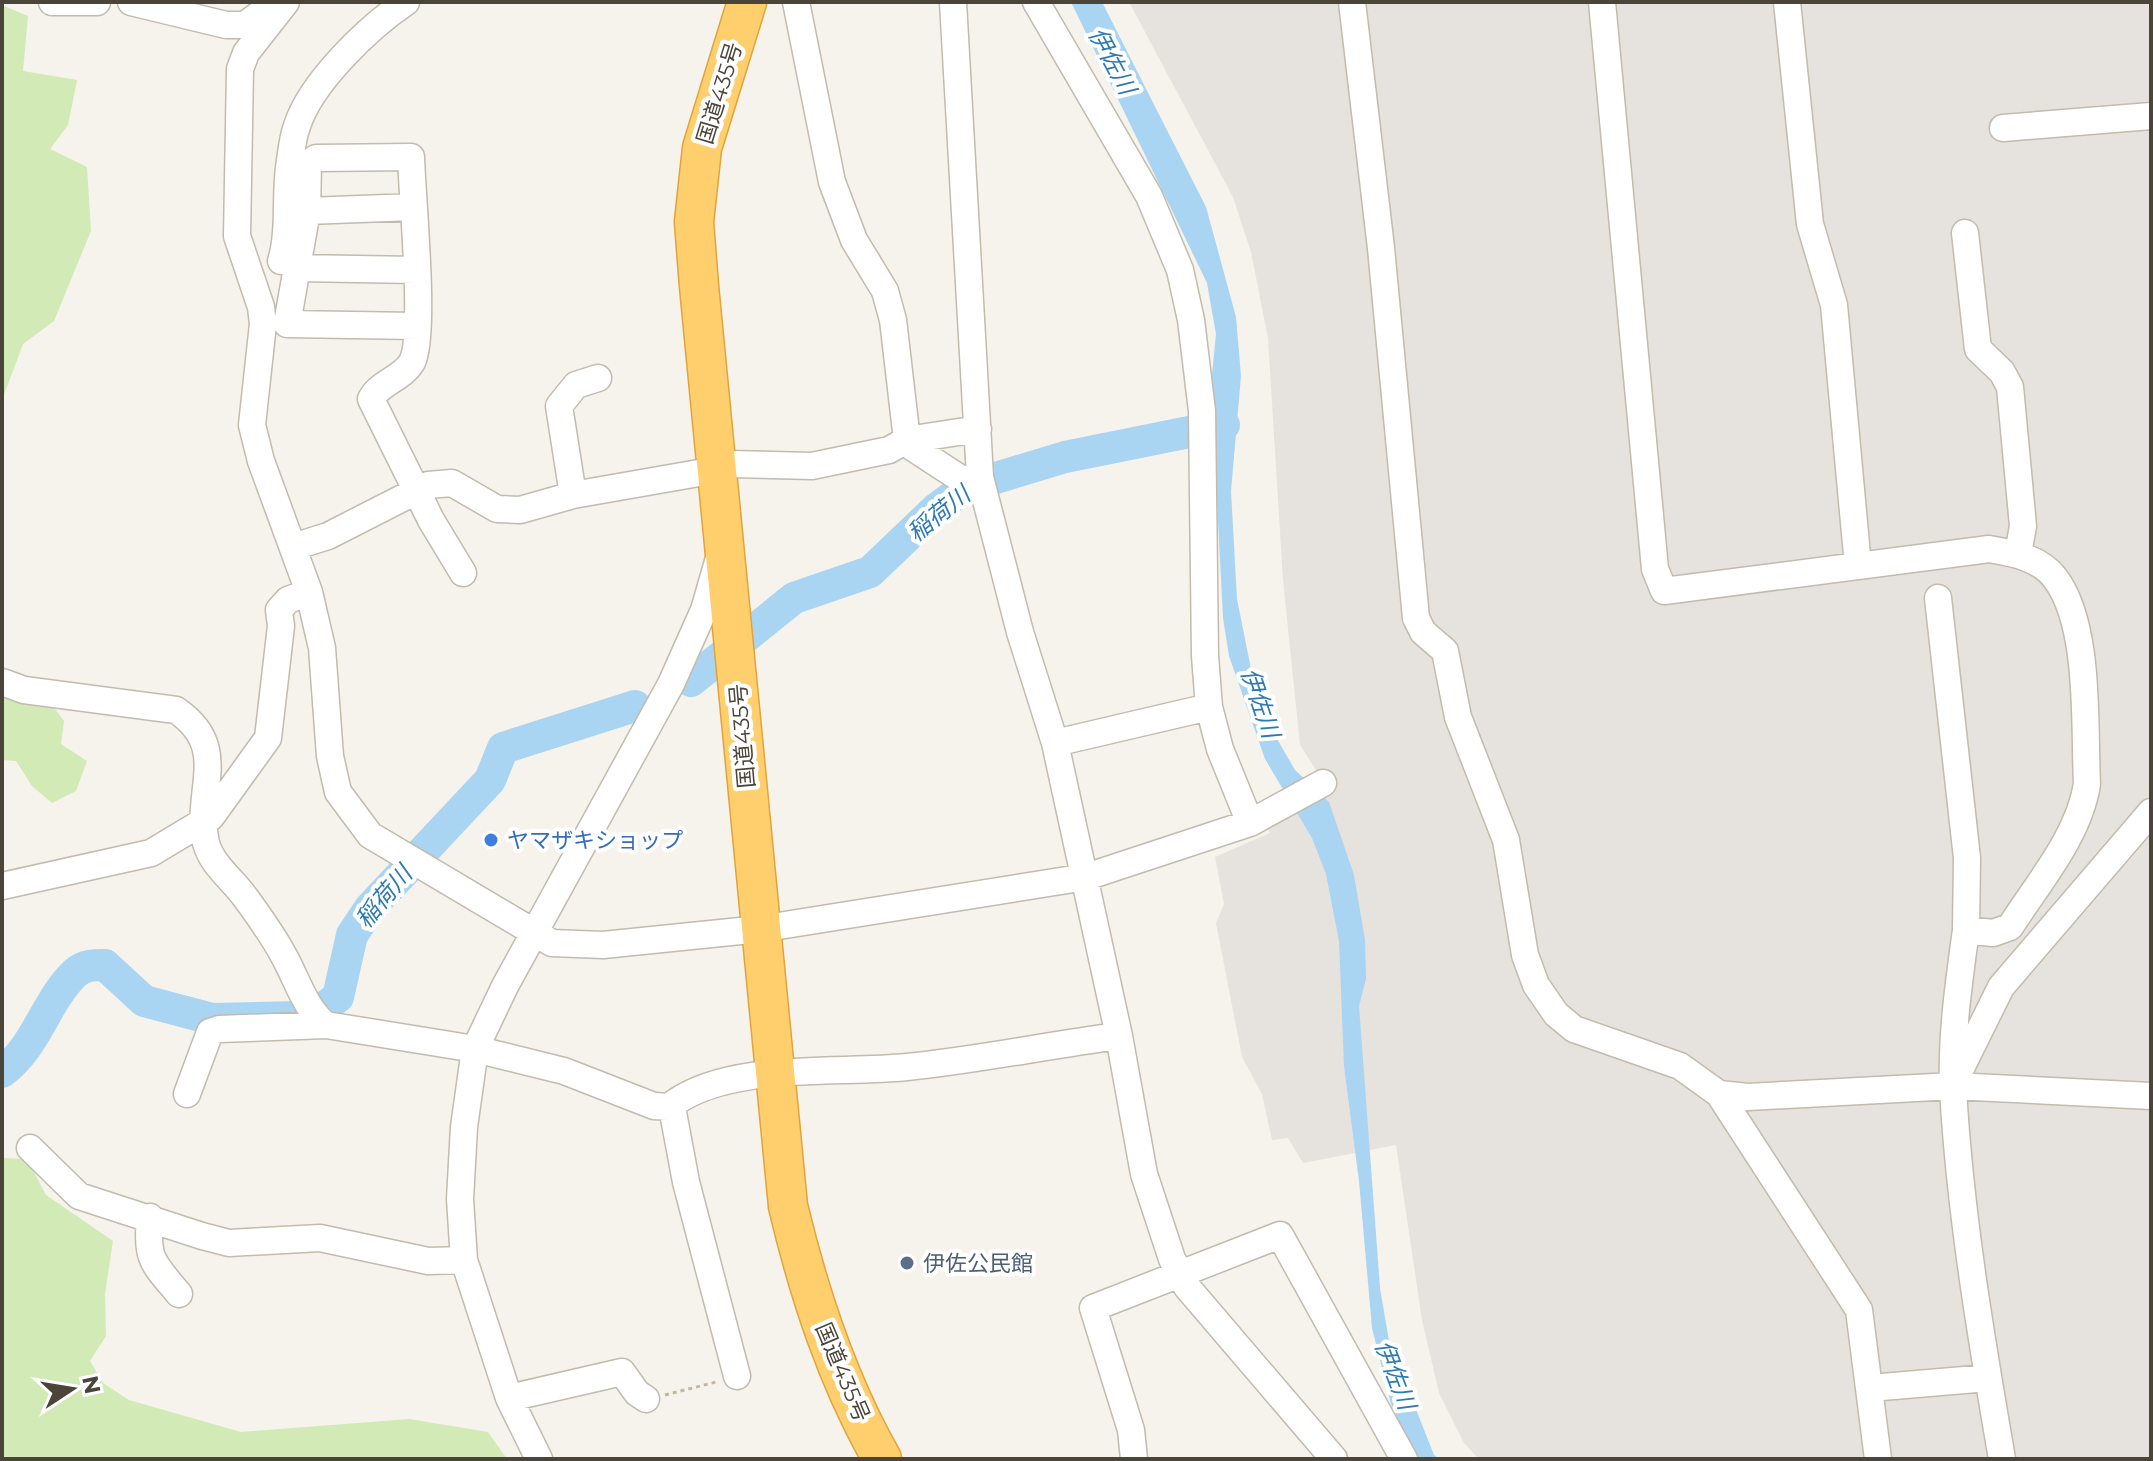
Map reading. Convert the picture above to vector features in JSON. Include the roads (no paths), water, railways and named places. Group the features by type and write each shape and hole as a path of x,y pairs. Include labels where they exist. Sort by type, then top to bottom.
{"highway":[{"name":"国道435号","path":"747,2 710,114 696,187 697,261 716,470 788,1206 834,1359 882,1459"}],"street":[{"path":"52,2 97,2"},
{"path":"261,307 270,297 284,252 289,169 297,124 321,85 358,40 406,2"},
{"path":"796,2 832,182 854,240 885,291 893,320 907,440 912,447 961,479 980,477"},
{"path":"953,2 980,477 1020,632 1055,743 1119,1036 1144,1174 1179,1273 1225,1334 1334,1459"},
{"path":"1036,2 1149,196 1180,270 1191,320 1202,411 1205,656 1209,707 1220,749 1258,820"},
{"path":"1352,2 1381,248 1416,618 1423,632 1445,651 1458,717 1506,840 1525,955 1536,985 1556,1014 1574,1029 1680,1066 1719,1094 1859,1310 1878,1459"},
{"path":"1602,2 1655,569 1664,591 1989,549 2018,554 2054,577 2070,605 2079,649 2087,784 2076,823 2010,927 1993,933 1966,930"},
{"path":"1787,2 1810,224 1834,305 1858,566"},
{"path":"143,3 226,25 245,25 271,5 284,4"},
{"path":"284,4 246,53 240,69 237,236 261,307 263,324 252,425 261,461 309,592 322,648 330,756 338,792 370,835 552,943 572,946 760,929 1086,877 1258,820 1323,783"},
{"path":"2003,128 2151,116"},
{"path":"417,326 287,324 307,211 308,164 316,158 411,157 416,270 417,326 416,352 410,366 396,379 376,389 371,399 418,488 431,520 463,573"},
{"path":"307,211 413,207"},
{"path":"1965,233 1978,349 2002,372 2010,387 2023,526 2018,554"},
{"path":"297,268 416,270"},
{"path":"573,495 559,406 576,385 598,378"},
{"path":"293,547 328,536 418,488 452,483 497,509 520,510 573,495 750,462 790,468 812,466 889,450 907,440 978,429"},
{"path":"539,1459 509,1398 464,1260 460,1230 463,1141 475,1049 534,933 684,657 704,610 723,543"},
{"path":"2,886 151,853 204,824 252,765 268,738 273,722 279,610 288,600 309,592"},
{"path":"1938,598 1967,858 1966,930 1953,1086 1974,1288 2002,1459"},
{"path":"2,682 24,690 176,710 190,719 210,757 204,824 207,844 217,865 255,911 298,988 326,1025"},
{"path":"1055,743 1209,707"},
{"path":"1953,1086 2001,987 2151,812"},
{"path":"187,1094 210,1032 219,1029 326,1025 475,1049 564,1071 654,1106 672,1107 687,1094 708,1085 775,1075 906,1067 1119,1036"},
{"path":"1719,1094 1748,1097 1953,1086 2151,1096"},
{"path":"672,1107 686,1182 737,1376"},
{"path":"30,1148 79,1196 229,1243 320,1238 428,1261 464,1260"},
{"path":"150,1217 147,1249 156,1266 179,1294"},
{"path":"1134,1459 1131,1430 1093,1308 1280,1235 1404,1459"},
{"path":"509,1398 622,1372 646,1399"},
{"path":"1870,1388 1988,1378"}],"water":[{"name":"伊佐川","path":"1071,2 1102,2 1206,207 1236,317 1241,376 1231,491 1237,599 1253,679 1269,725 1295,770 1329,802 1354,875 1365,940 1366,979 1359,1006 1380,1288 1389,1341 1434,1455 1439,1459 1417,1459 1391,1404 1372,1328 1359,1181 1344,1066 1339,941 1326,874 1312,838 1265,759 1229,656 1223,618 1211,385 1216,334 1207,283"}],"waterway":[{"name":"稲荷川","path":"691,681 794,598 870,572 936,509 966,487 1065,457 1224,425"},
{"name":"稲荷川","path":"2,1072 24,1050 65,985 78,970 89,966 105,965 144,1001 212,1019 302,1017 322,1009 338,997 352,935 370,908 490,780 503,748 635,706"}],"place":[{"name":"ヤマザキショップ","path":"491,840"},
{"name":"伊佐公民館","path":"907,1263"}]}
